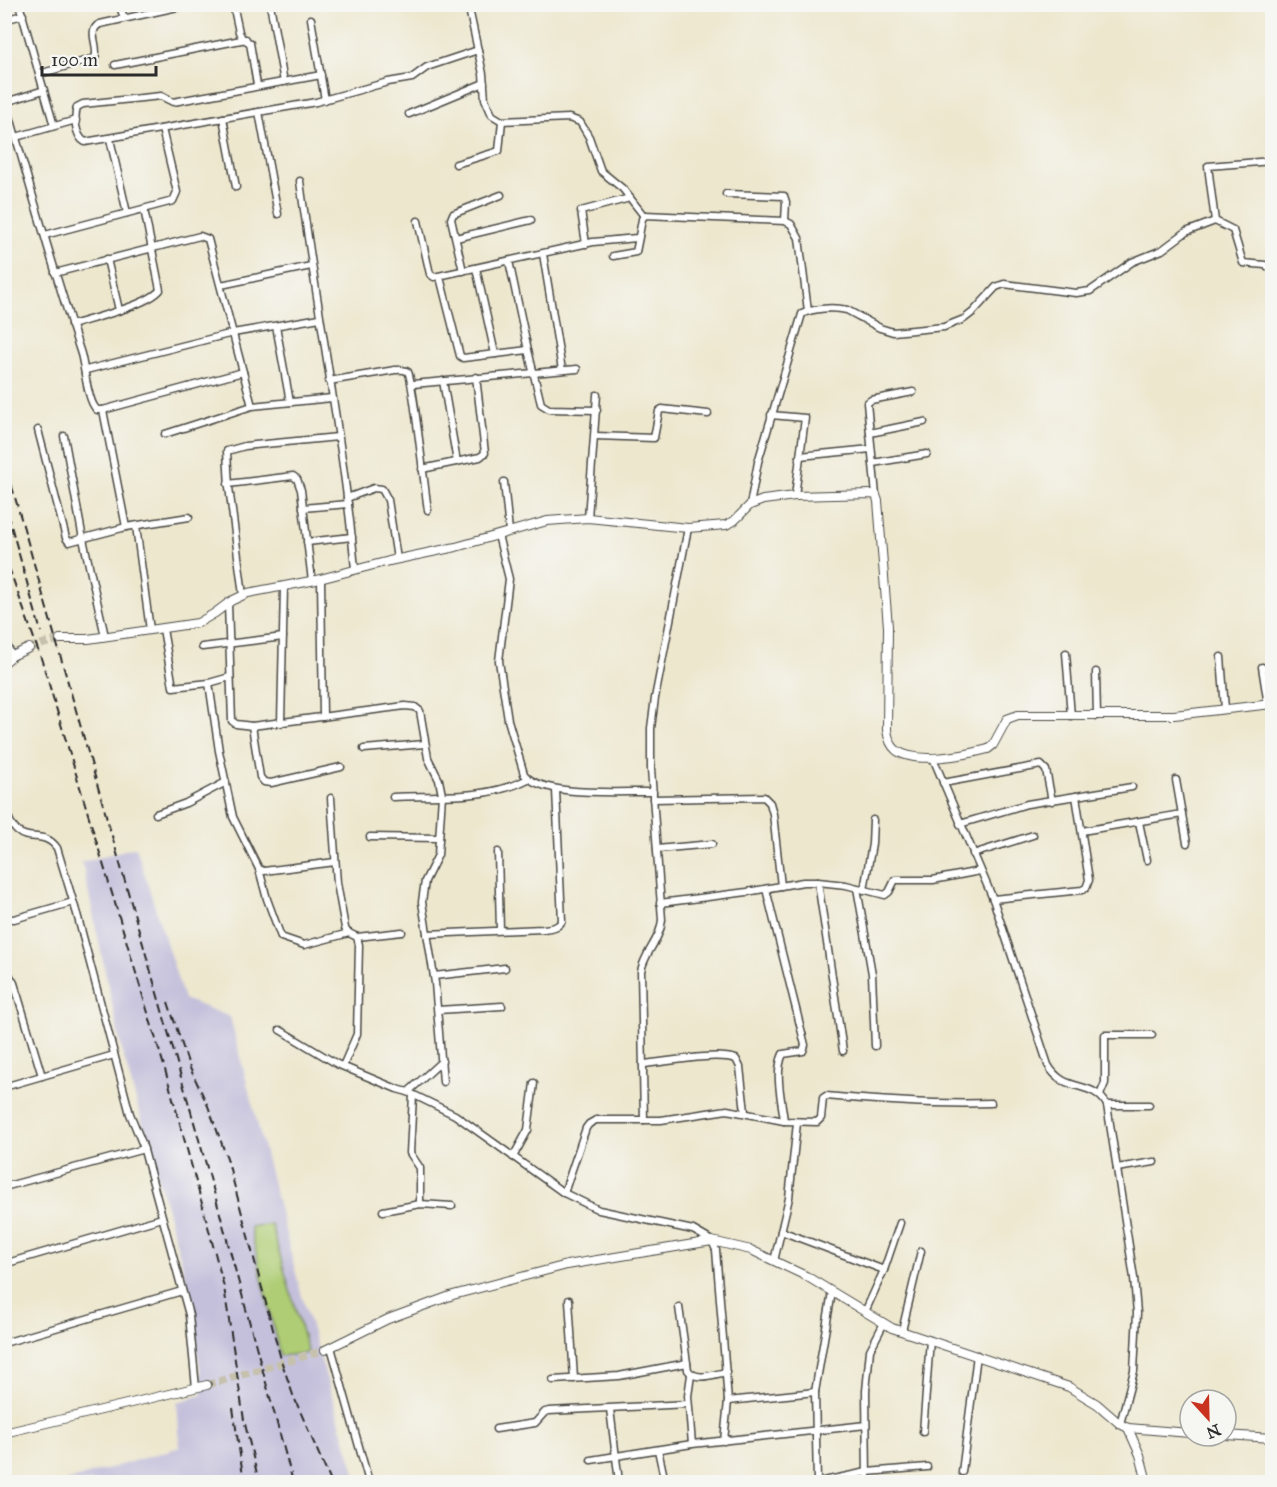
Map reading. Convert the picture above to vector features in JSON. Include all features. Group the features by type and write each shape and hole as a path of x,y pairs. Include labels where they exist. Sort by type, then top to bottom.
{"street":[{"path":"19,4 54,126"},
{"path":"119,4 124,18"},
{"path":"39,74 95,58 97,54 93,31 95,26 191,4"},
{"path":"233,4 239,32 242,38 250,43 258,86"},
{"path":"270,4 284,82"},
{"path":"468,4 488,108 492,115 502,121 575,119 584,127 601,171 623,189 644,216"},
{"path":"4,20 23,15"},
{"path":"311,19 325,100"},
{"path":"115,65 246,39"},
{"path":"321,75 173,102 161,96 83,104 77,107 78,136 81,141 85,142 110,139 325,100 388,82 412,78 428,66 478,50"},
{"path":"409,114 484,82"},
{"path":"44,90 5,98 55,273 86,370 93,407 103,410 243,372"},
{"path":"259,112 278,214"},
{"path":"224,118 236,188"},
{"path":"16,137 76,120"},
{"path":"456,164 499,151 502,121"},
{"path":"45,235 173,201 177,196 162,129"},
{"path":"110,139 127,213"},
{"path":"1215,221 1208,166 1272,161"},
{"path":"300,181 348,501 355,569"},
{"path":"726,194 784,196 785,221"},
{"path":"463,271 451,219 453,214 501,195"},
{"path":"586,244 581,211 630,198"},
{"path":"71,325 119,310 153,296 160,290 144,209"},
{"path":"644,216 785,221 791,224 799,238 808,311"},
{"path":"613,256 636,252 644,216"},
{"path":"456,238 531,220"},
{"path":"418,221 432,277 586,244 639,237"},
{"path":"750,505 758,462 800,316 808,311 847,310 880,328 893,332 944,327 957,323 973,312 999,285 1008,284 1076,293 1090,291 1132,262 1162,250 1186,232 1215,221 1233,230 1243,263 1264,265 1272,269"},
{"path":"55,273 200,236 208,239 252,406"},
{"path":"543,254 562,370"},
{"path":"107,260 119,310"},
{"path":"509,261 539,399 545,408 597,410"},
{"path":"221,285 311,266"},
{"path":"476,268 495,354"},
{"path":"440,277 460,356 464,358 528,350"},
{"path":"86,370 233,333 320,318"},
{"path":"276,326 290,402"},
{"path":"413,384 533,371 577,369"},
{"path":"329,381 405,370 408,372 413,384 428,510"},
{"path":"422,469 480,457 485,453 476,377"},
{"path":"443,381 457,462"},
{"path":"914,392 868,401 867,406 878,501 888,627 888,737 891,745 904,755 933,758 988,749 993,746 1004,724 1012,716 1174,715 1270,704 1262,667"},
{"path":"588,518 597,394"},
{"path":"165,434 252,406 332,398"},
{"path":"595,436 654,438 659,411 663,409 708,414"},
{"path":"103,410 126,527"},
{"path":"771,415 805,418 795,495"},
{"path":"870,433 924,422"},
{"path":"38,430 66,538 69,542 126,527 189,517"},
{"path":"64,436 83,539 105,636"},
{"path":"243,595 226,453 230,449 338,437"},
{"path":"800,456 871,449"},
{"path":"873,463 927,454"},
{"path":"228,484 293,476 297,479 301,490 307,542 317,580 323,717"},
{"path":"504,482 509,531"},
{"path":"303,508 348,501 374,488 382,489 388,500 397,559"},
{"path":"60,639 88,639 198,622 215,614 243,595 456,547 547,520 588,518 688,528 730,524 750,505 763,500 795,495 876,495"},
{"path":"136,526 150,630"},
{"path":"644,1120 641,971 660,931 651,728 688,528"},
{"path":"498,535 509,579 499,661 508,720 524,774 528,779 556,790 764,797 770,802 773,814 781,886"},
{"path":"307,542 352,537"},
{"path":"280,723 284,587"},
{"path":"228,604 232,721 236,724 252,726 405,706 415,707 422,717 428,758 439,780 442,795 438,855 426,881 422,902 438,1010 443,1082"},
{"path":"163,629 173,687 230,677"},
{"path":"202,647 283,637"},
{"path":"4,639 12,656"},
{"path":"4,663 12,656 29,648"},
{"path":"1066,653 1071,716"},
{"path":"1221,657 1225,710"},
{"path":"1096,672 1097,716"},
{"path":"209,682 219,751 233,817 260,869 267,899 281,937 304,945 350,933"},
{"path":"252,726 260,777 264,782 271,783 341,767"},
{"path":"364,749 425,744"},
{"path":"933,758 993,899 1048,1065 1059,1080 1100,1095 1107,1105 1134,1278 1137,1313 1134,1371 1124,1426"},
{"path":"943,783 1041,765 1046,770 1052,801"},
{"path":"393,797 484,794 512,787 528,779"},
{"path":"1176,780 1186,843"},
{"path":"156,814 186,803 226,782"},
{"path":"960,824 1007,808 1132,787"},
{"path":"427,934 556,927 562,921 556,790"},
{"path":"993,899 1086,888 1089,880 1076,796"},
{"path":"331,798 335,862 345,928 357,937 402,932"},
{"path":"4,801 8,822 15,830 22,835 46,838 52,841 57,848 130,1114 144,1149 189,1315 196,1388"},
{"path":"1082,831 1182,814"},
{"path":"873,820 872,844 860,889 872,974 875,1046"},
{"path":"1139,822 1147,860"},
{"path":"973,854 1033,835"},
{"path":"370,837 439,838"},
{"path":"657,849 712,844"},
{"path":"498,852 500,930"},
{"path":"260,869 264,871 335,862"},
{"path":"660,903 818,882 885,894 889,892 896,880 933,880 980,871"},
{"path":"818,882 843,1051"},
{"path":"766,889 805,1046 803,1051 783,1054 781,1059 779,1071 784,1121"},
{"path":"4,918 14,919 73,902"},
{"path":"343,1066 357,1034 359,984 357,937"},
{"path":"4,966 14,983 42,1076"},
{"path":"434,976 506,968"},
{"path":"438,1010 502,1006"},
{"path":"280,1030 343,1066 410,1093 455,1115 564,1193 599,1210 693,1230 712,1241 750,1250 806,1276 884,1323 902,1331 1070,1387 1097,1404 1124,1426 1140,1455 1147,1482"},
{"path":"1100,1095 1105,1083 1105,1035 1152,1035"},
{"path":"4,1087 114,1055"},
{"path":"643,1064 702,1058 736,1059 740,1067 745,1112"},
{"path":"420,1204 420,1168 410,1154 410,1093 442,1061"},
{"path":"513,1157 528,1130 534,1083"},
{"path":"564,1193 589,1124 596,1120 661,1120 727,1110 797,1123 820,1121 823,1098 826,1096 903,1103 991,1103"},
{"path":"1107,1105 1149,1105"},
{"path":"774,1261 789,1198 797,1123"},
{"path":"4,1187 144,1149"},
{"path":"1117,1168 1154,1162"},
{"path":"383,1211 420,1204 452,1206"},
{"path":"4,1264 162,1218"},
{"path":"865,1312 884,1270 900,1223"},
{"path":"781,1231 884,1270"},
{"path":"369,1482 328,1349 388,1319 453,1295 567,1264 712,1241"},
{"path":"712,1241 716,1250 728,1401 724,1442"},
{"path":"902,1331 921,1251"},
{"path":"4,1343 182,1291"},
{"path":"832,1292 815,1392 818,1482 867,1472 927,1467"},
{"path":"569,1300 574,1379"},
{"path":"679,1307 688,1370 691,1375 688,1404 692,1444"},
{"path":"867,1482 866,1392 870,1350 884,1323"},
{"path":"923,1432 930,1340"},
{"path":"962,1472 977,1355"},
{"path":"553,1380 619,1376 687,1363"},
{"path":"691,1375 697,1377 726,1372"},
{"path":"4,1433 207,1385"},
{"path":"728,1401 815,1392"},
{"path":"496,1429 535,1423 545,1412 549,1411 688,1404"},
{"path":"610,1409 619,1482"},
{"path":"591,1460 692,1444 866,1425"},
{"path":"1124,1426 1178,1432"},
{"path":"1238,1436 1272,1438"},
{"path":"658,1450 665,1482"}],"shaded area":[{"path":"136,847 184,999 230,1017 302,1297 358,1482 64,1482 180,1447 177,1402 202,1395 201,1373 182,1263 122,1051 82,862"}],"green space":[{"path":"271,1224 308,1353 280,1356 250,1227"}],"tunnel":[{"path":"29,648 60,639"},
{"path":"207,1385 325,1350"}],"railway":[{"path":"4,459 216,1199 293,1482"},
{"path":"4,501 41,632"},
{"path":"4,554 42,661 164,1066 201,1200 224,1287 244,1420 259,1482"},
{"path":"168,1002 189,1066 208,1106 227,1158 282,1363 293,1395 331,1482"},
{"path":"233,1408 244,1482"}]}
